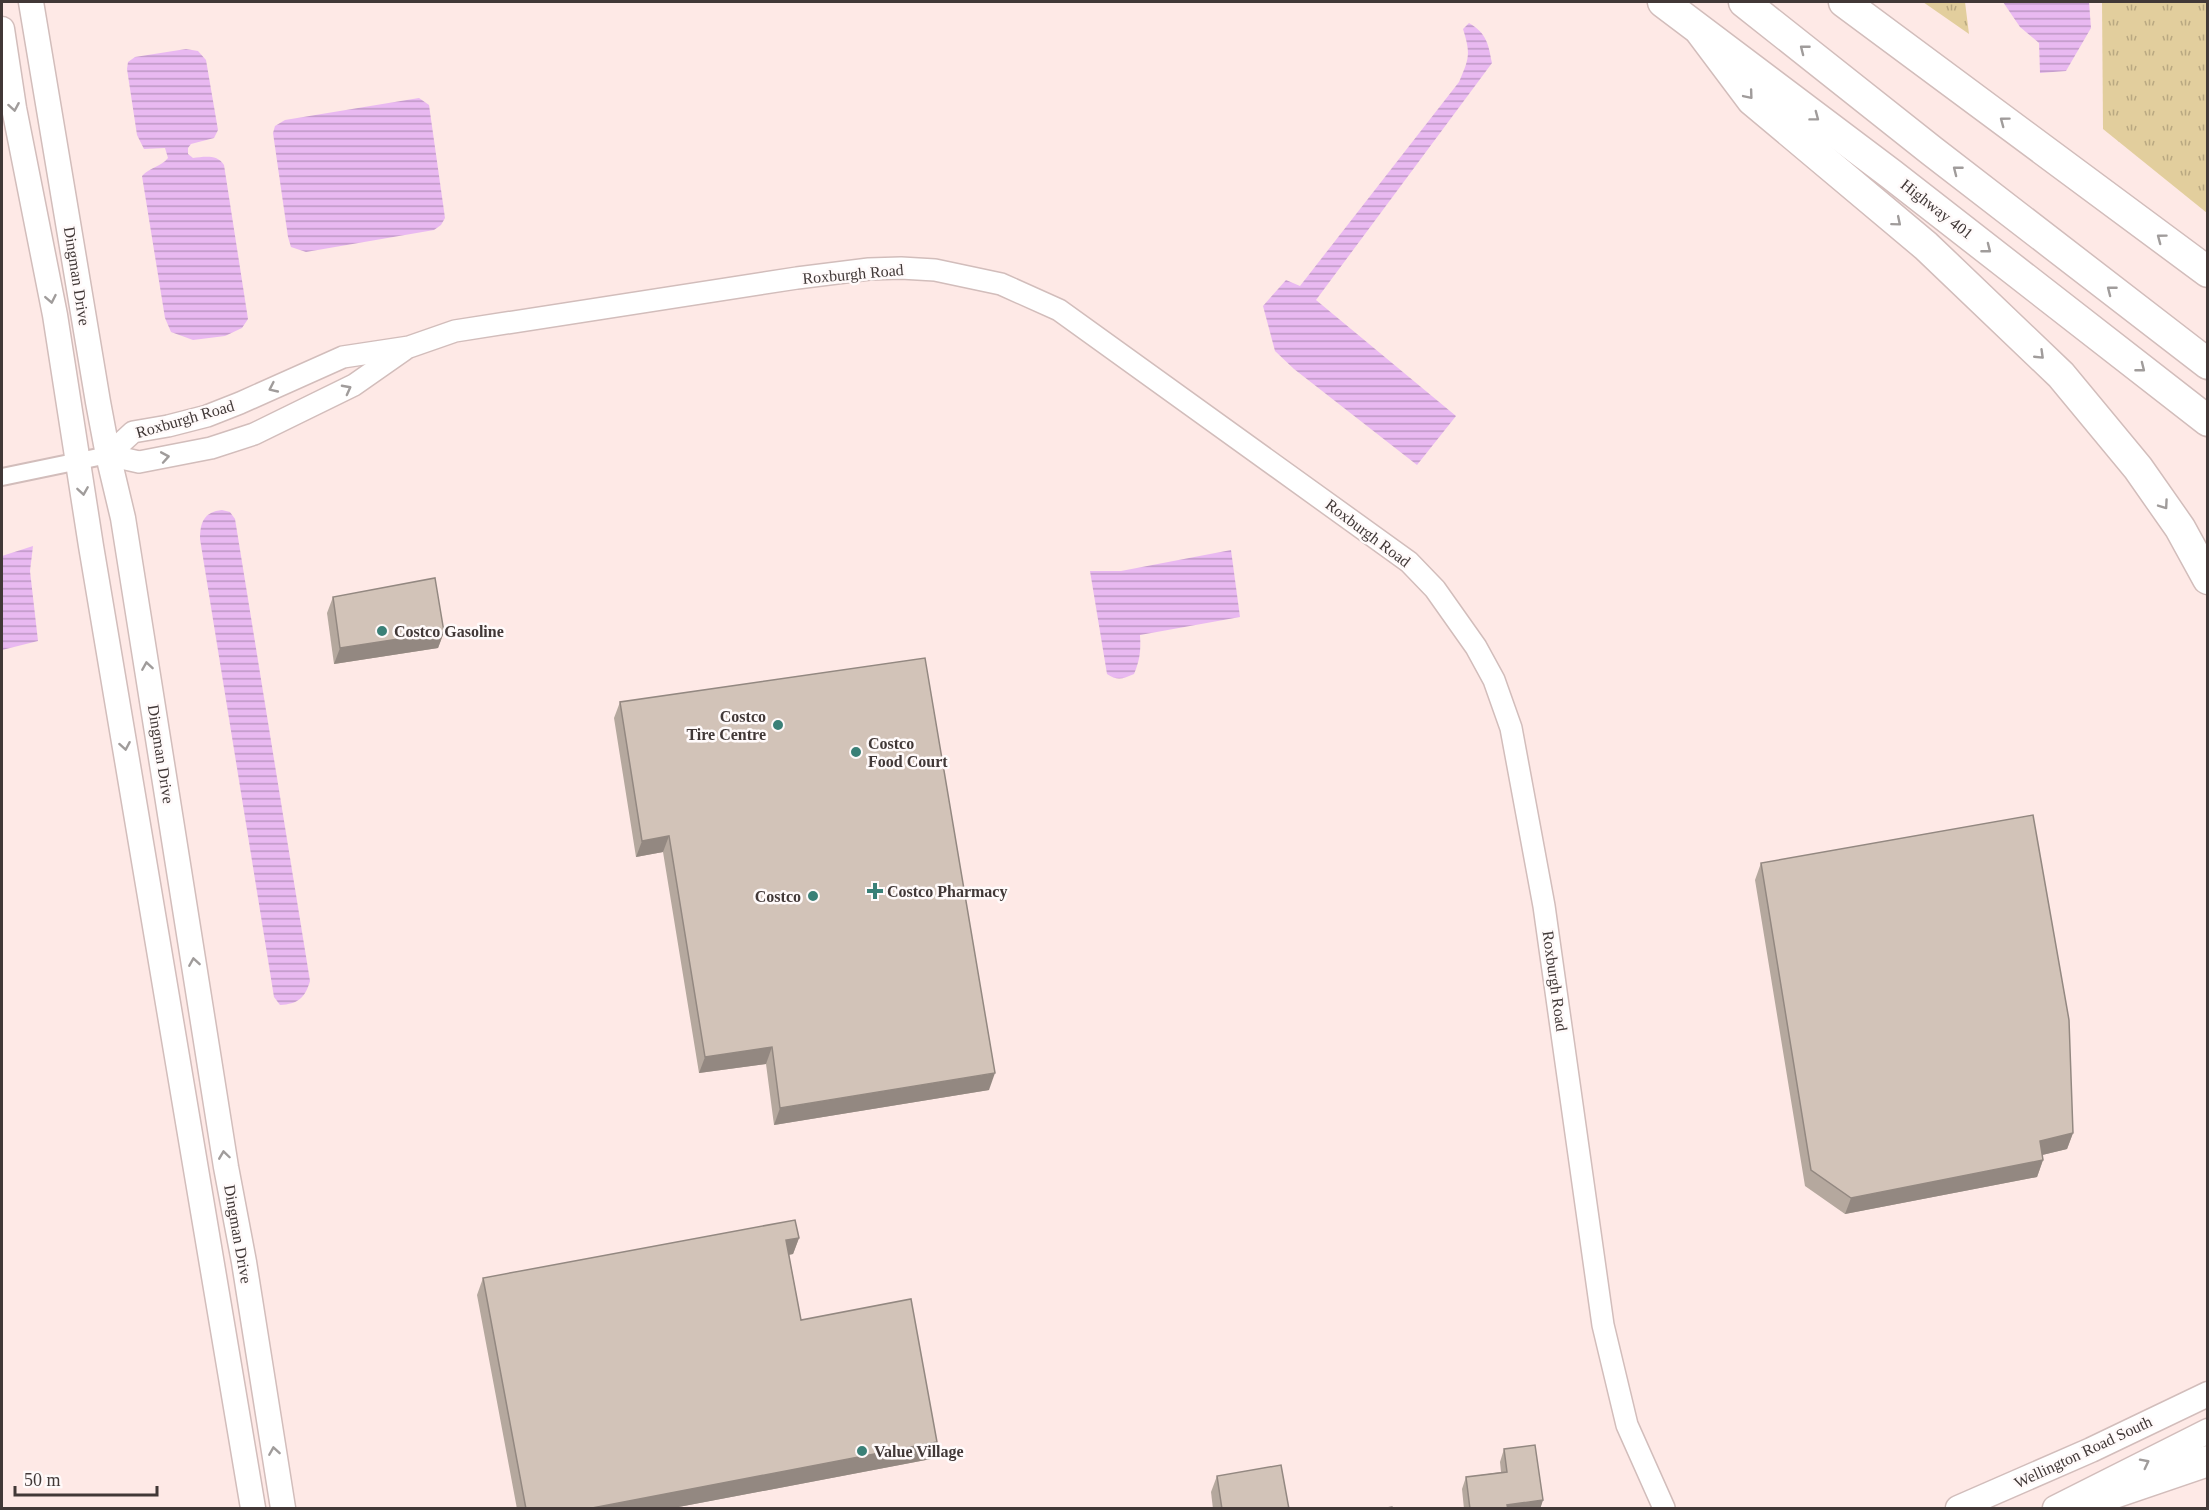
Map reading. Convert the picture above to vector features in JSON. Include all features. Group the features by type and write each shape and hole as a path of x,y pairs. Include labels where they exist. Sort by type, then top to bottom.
{"highway":[{"name":"Highway 401","path":"1663,2 1891,174 2208,421"},
{"path":"1744,2 1941,158 2208,364"},
{"path":"1844,2 2208,272"},
{"path":"1701,32 1752,100 1926,246 2061,375 2138,468 2180,528 2208,579"},
{"path":"2070,1509 2208,1461"}],"main road":[{"name":"Dingman Drive","path":"31,2 108,455 123,518 226,1167 244,1262 284,1509"},
{"name":"Dingman Drive","path":"2,29 14,108 55,315 253,1509"},
{"name":"Wellington Road South","path":"1958,1509 2091,1450 2208,1394"},
{"path":"2055,1509 2208,1431"}],"street":[{"name":"Roxburgh Road","path":"108,455 133,432 207,416 343,357 409,347 455,331 869,269 935,270 1001,284 1059,310 1409,562 1435,589 1476,648 1494,680 1511,728 1545,906 1603,1325 1627,1425 1664,1509"},
{"name":"Roxburgh Road","path":"108,455 138,462 211,448 254,434 354,385 409,347"},
{"path":"2,477 108,455"}],"green space":[{"path":"1923,2 1965,2 1969,34"},
{"path":"2102,2 2207,2 2207,213 2103,129"}],"shaded area":[{"path":"2003,2 2089,2 2091,28 2066,71 2040,73 2039,43 2020,27"},
{"path":"1469,23 1480,31 1486,40 1492,63 1316,300 1456,416 1417,465 1294,369 1275,351 1263,306 1286,280 1300,286 1459,82 1468,56 1463,29"},
{"path":"186,49 198,51 206,60 218,130 214,138 191,144 188,154 193,158 218,159 224,165 248,319 242,328 225,336 193,340 171,332 165,318 142,176 168,158 165,148 144,149 137,135 127,69 128,62 135,57"},
{"path":"419,98 429,105 445,218 441,225 434,230 306,252 291,247 273,133 275,126 285,120"},
{"path":"222,510 230,512 235,519 310,981 306,992 300,999 280,1005 274,997 200,539 204,519 211,513"},
{"path":"33,546 30,571 38,641 2,650 2,556"},
{"path":"1231,550 1240,617 1140,635 1140,655 1134,674 1114,678 1107,674 1090,571 1121,571"}],"building":[{"name":"Costco Gasoline","path":"435,578 444,632 340,648 333,597"},
{"name":"Costco","path":"925,658 995,1073 780,1108 772,1047 705,1057 669,836 642,841 620,702"},
{"path":"2033,815 2069,1020 2073,1133 2040,1141 2043,1160 1851,1198 1811,1170 1761,863"},
{"path":"795,1220 799,1238 786,1240 801,1320 911,1299 937,1442 587,1509 526,1509 483,1278"},
{"path":"1535,1445 1543,1500 1507,1505 1508,1509 1470,1509 1466,1477 1507,1472 1504,1449"},
{"path":"1281,1465 1289,1509 1222,1509 1217,1476"}],"place":[{"name":"Costco Gasoline","path":"382,631"},
{"name":"Costco Tire Centre","path":"778,725"},
{"name":"Costco Food Court","path":"856,752"},
{"name":"Costco Pharmacy","path":"875,891"},
{"name":"Costco","path":"813,896"},
{"name":"Value Village","path":"862,1451"}]}
